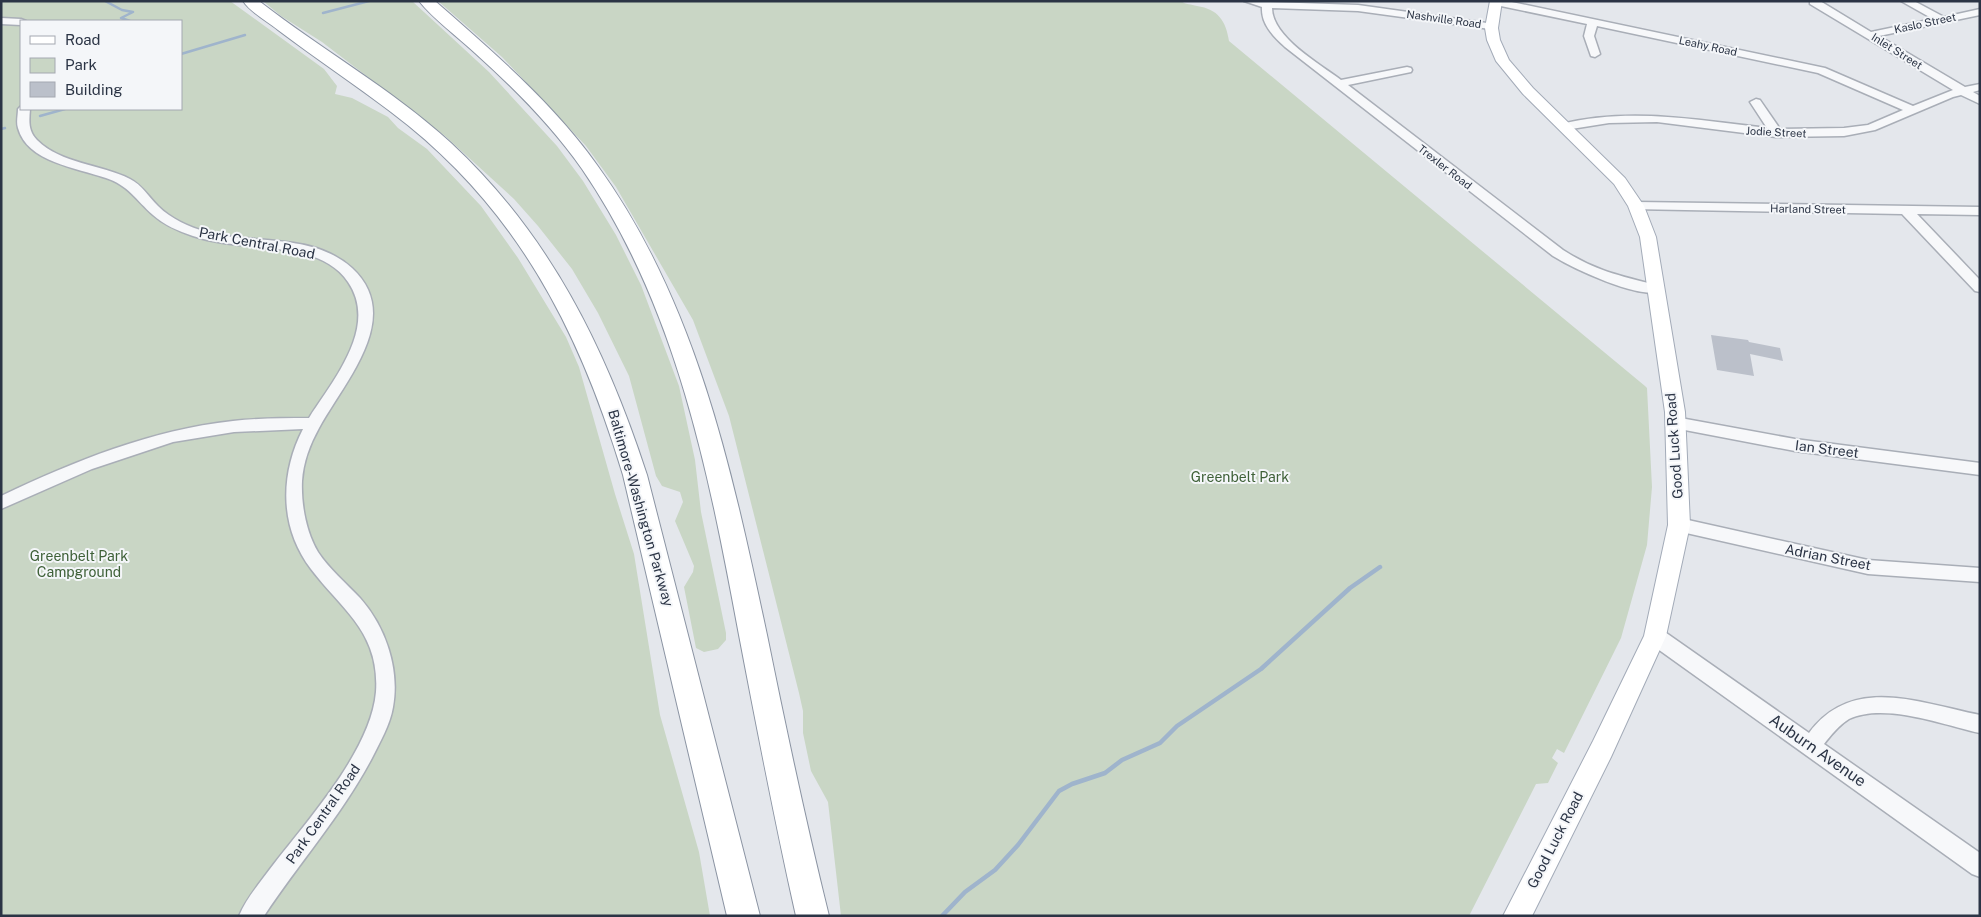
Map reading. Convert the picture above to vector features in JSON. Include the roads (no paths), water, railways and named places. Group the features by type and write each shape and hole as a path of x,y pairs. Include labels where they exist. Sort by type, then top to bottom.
{"highway":[{"name":"Baltimore-Washington Parkway","path":"250,1 409,117 465,167 524,236 550,274 575,320 596,364 615,411 635,475 744,916"},
{"path":"426,1 518,84 569,140 616,206 663,299 697,388 712,444 736,550 793,838 813,916"}],"main road":[{"name":"Good Luck Road","path":"1496,2 1490,26 1491,38 1513,76 1620,181 1636,206 1651,247 1655,289 1675,412 1679,525 1655,636 1602,749 1517,916"}],"street":[{"name":"Nashville Road","path":"1249,1 1267,5 1380,6 1490,26"},
{"path":"1906,1 1943,20"},
{"name":"Leahy Road","path":"1496,2 1821,70 1913,110"},
{"name":"Inlet Street","path":"1814,2 1980,101"},
{"name":"Trexler Road","path":"1267,5 1269,22 1277,34 1477,192 1575,264 1609,279 1655,289"},
{"name":"Kaslo Street","path":"1870,35 1980,12"},
{"path":"1,21 20,22"},
{"path":"1593,22 1588,36 1589,43 1595,54"},
{"path":"1339,84 1407,70"},
{"name":"Jodie Street","path":"1565,126 1609,120 1657,119 1776,133 1824,133 1865,130 1891,121 1961,90 1980,88"},
{"path":"1756,102 1776,133"},
{"name":"Park Central Road","path":"24,110 21,120 30,141 47,154 125,181 144,195 154,209 173,223 205,236 299,248 321,256 350,274 364,300 366,315 363,335 353,361 314,423 302,447 294,480 295,512 311,555 328,577 356,606 373,631 384,667 385,702 378,725 354,774 250,916"},
{"name":"Harland Street","path":"1636,206 1980,210"},
{"path":"1906,210 1980,288"},
{"path":"1,503 60,475 117,452 179,435 234,426 314,423"},
{"name":"Ian Street","path":"1675,423 1795,445 1980,469"},
{"path":"1,511 60,475"},
{"name":"Adrian Street","path":"1679,525 1868,566 1980,576"},
{"name":"Auburn Avenue","path":"1655,636 1980,866"},
{"path":"1811,746 1821,731 1833,720 1846,711 1866,706 1896,706 1980,724"}],"waterway":[{"path":"105,1 122,10 133,12 121,18 127,20"},
{"path":"323,13 369,1"},
{"path":"182,54 245,35"},
{"path":"40,116 61,110"},
{"path":"1,129 5,128"},
{"path":"942,916 965,892 995,870 1018,845 1059,791 1072,784 1105,773 1122,760 1160,743 1177,726 1261,669 1350,588 1380,567"}],"park label":[{"name":"Greenbelt Park","path":"1240,477"},
{"name":"Greenbelt Park Campground","path":"79,564"}]}
